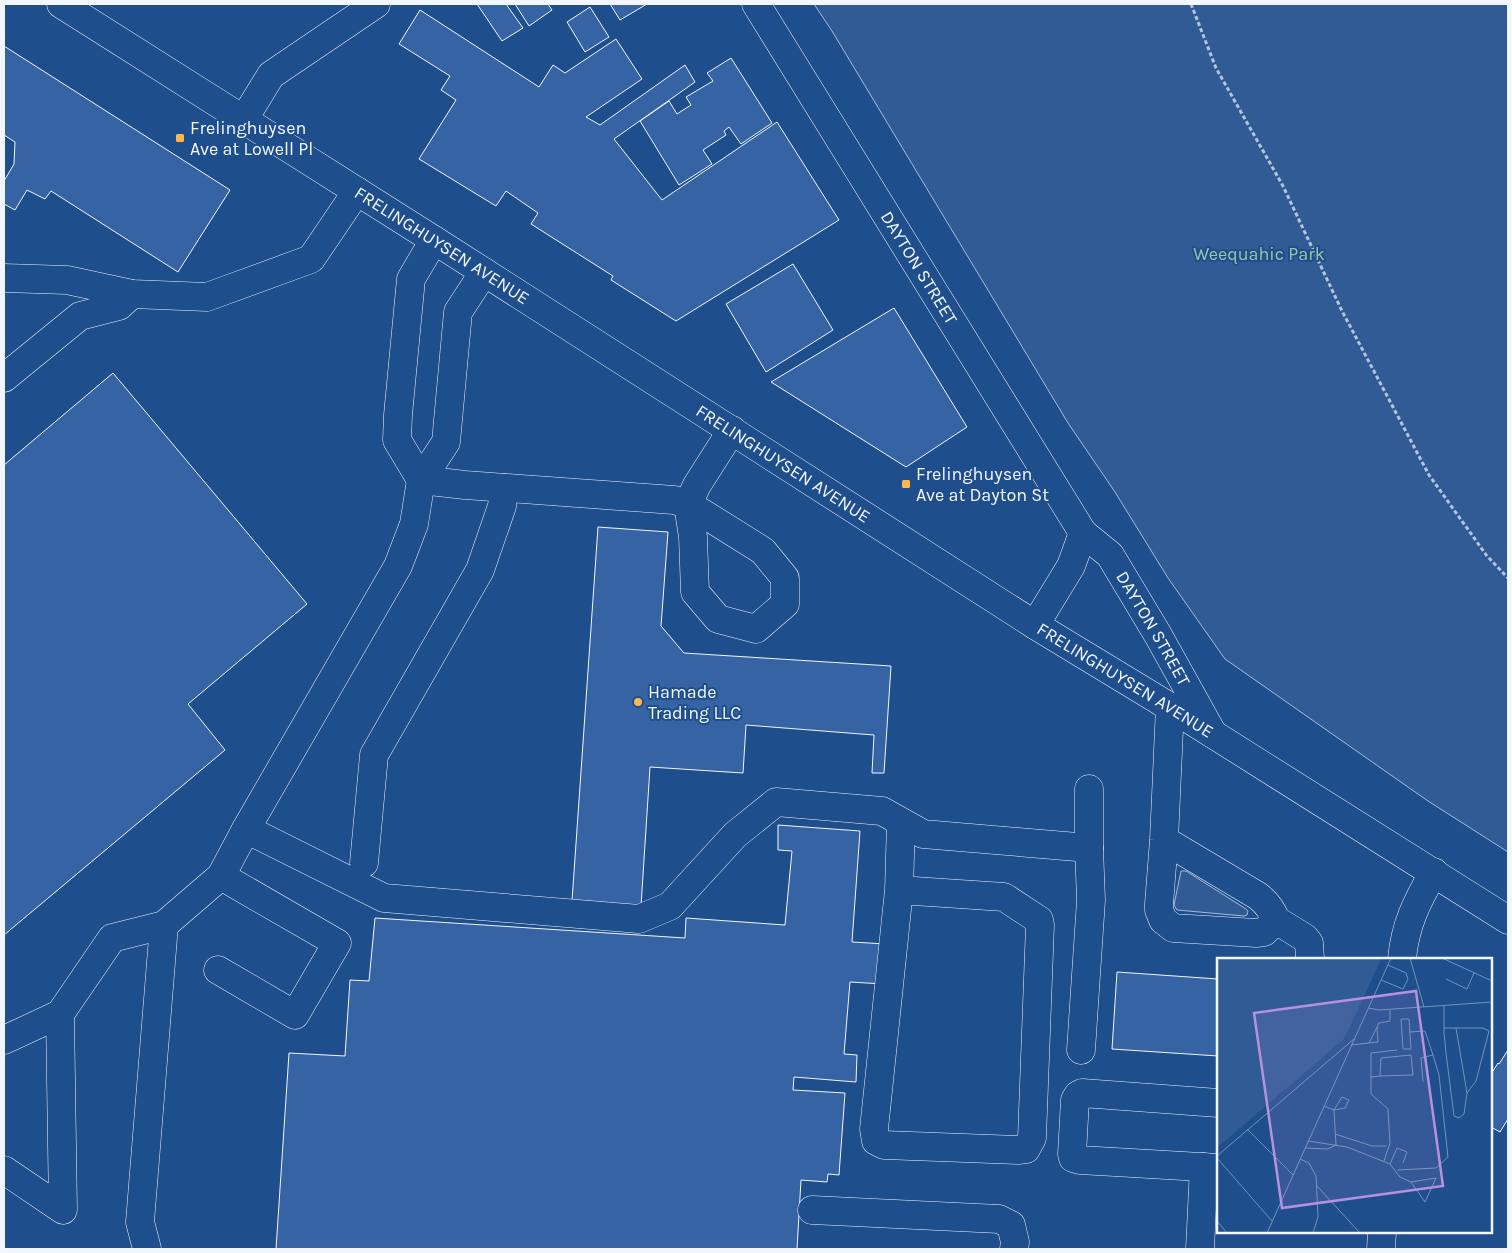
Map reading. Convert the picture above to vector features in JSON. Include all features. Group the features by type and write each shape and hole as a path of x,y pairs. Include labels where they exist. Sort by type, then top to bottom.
{"street":[{"name":"FRELINGHUYSEN AVENUE","path":"60,4 358,191 1035,624 1508,920"},
{"path":"244,119 271,75 376,4"},
{"name":"DAYTON STREET","path":"756,4 1083,533 1110,555 1158,634 1213,734"},
{"path":"4,278 67,280 132,294 207,297 311,259 358,191"},
{"path":"421,480 397,440 398,415 410,279 434,240"},
{"path":"4,1040 60,1014 112,938 164,926 221,876 246,829 398,566 414,524 421,480 446,442 458,312 484,272"},
{"path":"4,378 80,316 119,306 132,294"},
{"path":"421,480 674,500 688,504 763,551 785,578 785,604 756,628 718,619 695,592 688,504 697,485 732,430"},
{"path":"364,863 374,755 480,570 502,506 504,488"},
{"path":"1035,624 1071,566 1083,533"},
{"path":"1170,707 1159,910 1163,920 1168,926 1178,929 1246,933 1264,932 1276,920"},
{"path":"1081,1050 1091,900 1089,790"},
{"path":"246,829 384,898 639,919 670,906 735,835 776,802 882,811 923,834 1089,848"},
{"path":"899,890 1004,897 1039,920 1032,1138 1026,1149 884,1146 876,1141 874,1129 899,890 901,822"},
{"path":"1164,840 1266,902 1276,920 1304,938 1309,944 1310,958"},
{"path":"1402,958 1407,925 1414,907 1434,872"},
{"path":"218,970 295,1015 337,943 221,876"},
{"path":"147,1249 140,1222 164,926"},
{"path":"4,1170 64,1210 60,1014"},
{"path":"1200,1249 1211,1167 1073,1158 1075,1100 1082,1093 1217,1103"},
{"path":"812,1210 998,1219 1011,1225 1015,1242 1014,1249"},
{"path":"1381,1249 1382,1233"}],"path":[{"path":"1191,4 1216,68 1283,186 1342,311 1429,475 1487,556 1508,578"}],"shaded area":[{"name":"Weequahic Park","path":"814,4 1508,4 1508,852 1428,801 1225,659 1168,578 1115,492 1068,423"},
{"path":"1181,871 1186,871 1246,909 1248,911 1247,915 1177,910 1174,905"}],"building":[{"path":"477,4 506,4 523,28 502,41"},
{"path":"515,4 548,4 552,10 529,26"},
{"path":"610,4 647,4 620,20"},
{"path":"590,7 609,37 585,52 567,22"},
{"path":"420,10 539,87 553,65 565,73 616,39 642,79 586,117 600,125 685,65 695,82 614,139 662,200 777,122 839,220 676,321 611,280 613,276 531,224 538,213 506,191 496,206 419,159 456,100 441,90 450,76 399,44"},
{"path":"4,46 230,190 178,272 51,191 45,199 27,190 15,210 4,204 4,181 14,164 15,142 4,135"},
{"path":"731,58 772,123 741,144 729,127 724,131 726,135 703,150 712,164 679,185 640,121 669,101 677,114 691,105 686,97 713,81 707,73"},
{"path":"793,264 833,330 766,372 726,304"},
{"path":"894,308 967,427 906,467 771,382"},
{"path":"113,373 307,604 188,704 225,750 4,935 4,465"},
{"path":"598,527 668,532 661,626 684,653 891,666 884,773 872,773 874,735 746,725 743,773 650,767 641,906 572,901"},
{"path":"778,825 860,831 852,942 886,944 883,984 850,982 844,1054 857,1055 856,1082 794,1077 793,1090 845,1093 839,1175 828,1174 827,1182 801,1180 797,1249 276,1249 289,1053 345,1056 350,980 369,981 375,918 685,938 686,918 785,925 792,851 778,850"},
{"path":"1117,972 1217,979 1217,1056 1112,1049"},
{"path":"1508,1050 1508,1119 1500,1132 1492,1128 1492,1072"}],"place":[{"name":"Frelinghuysen Ave at Lowell Pl","path":"180,138"},
{"name":"Frelinghuysen Ave at Dayton St","path":"906,484"},
{"name":"Hamade Trading LLC","path":"638,702"}]}
